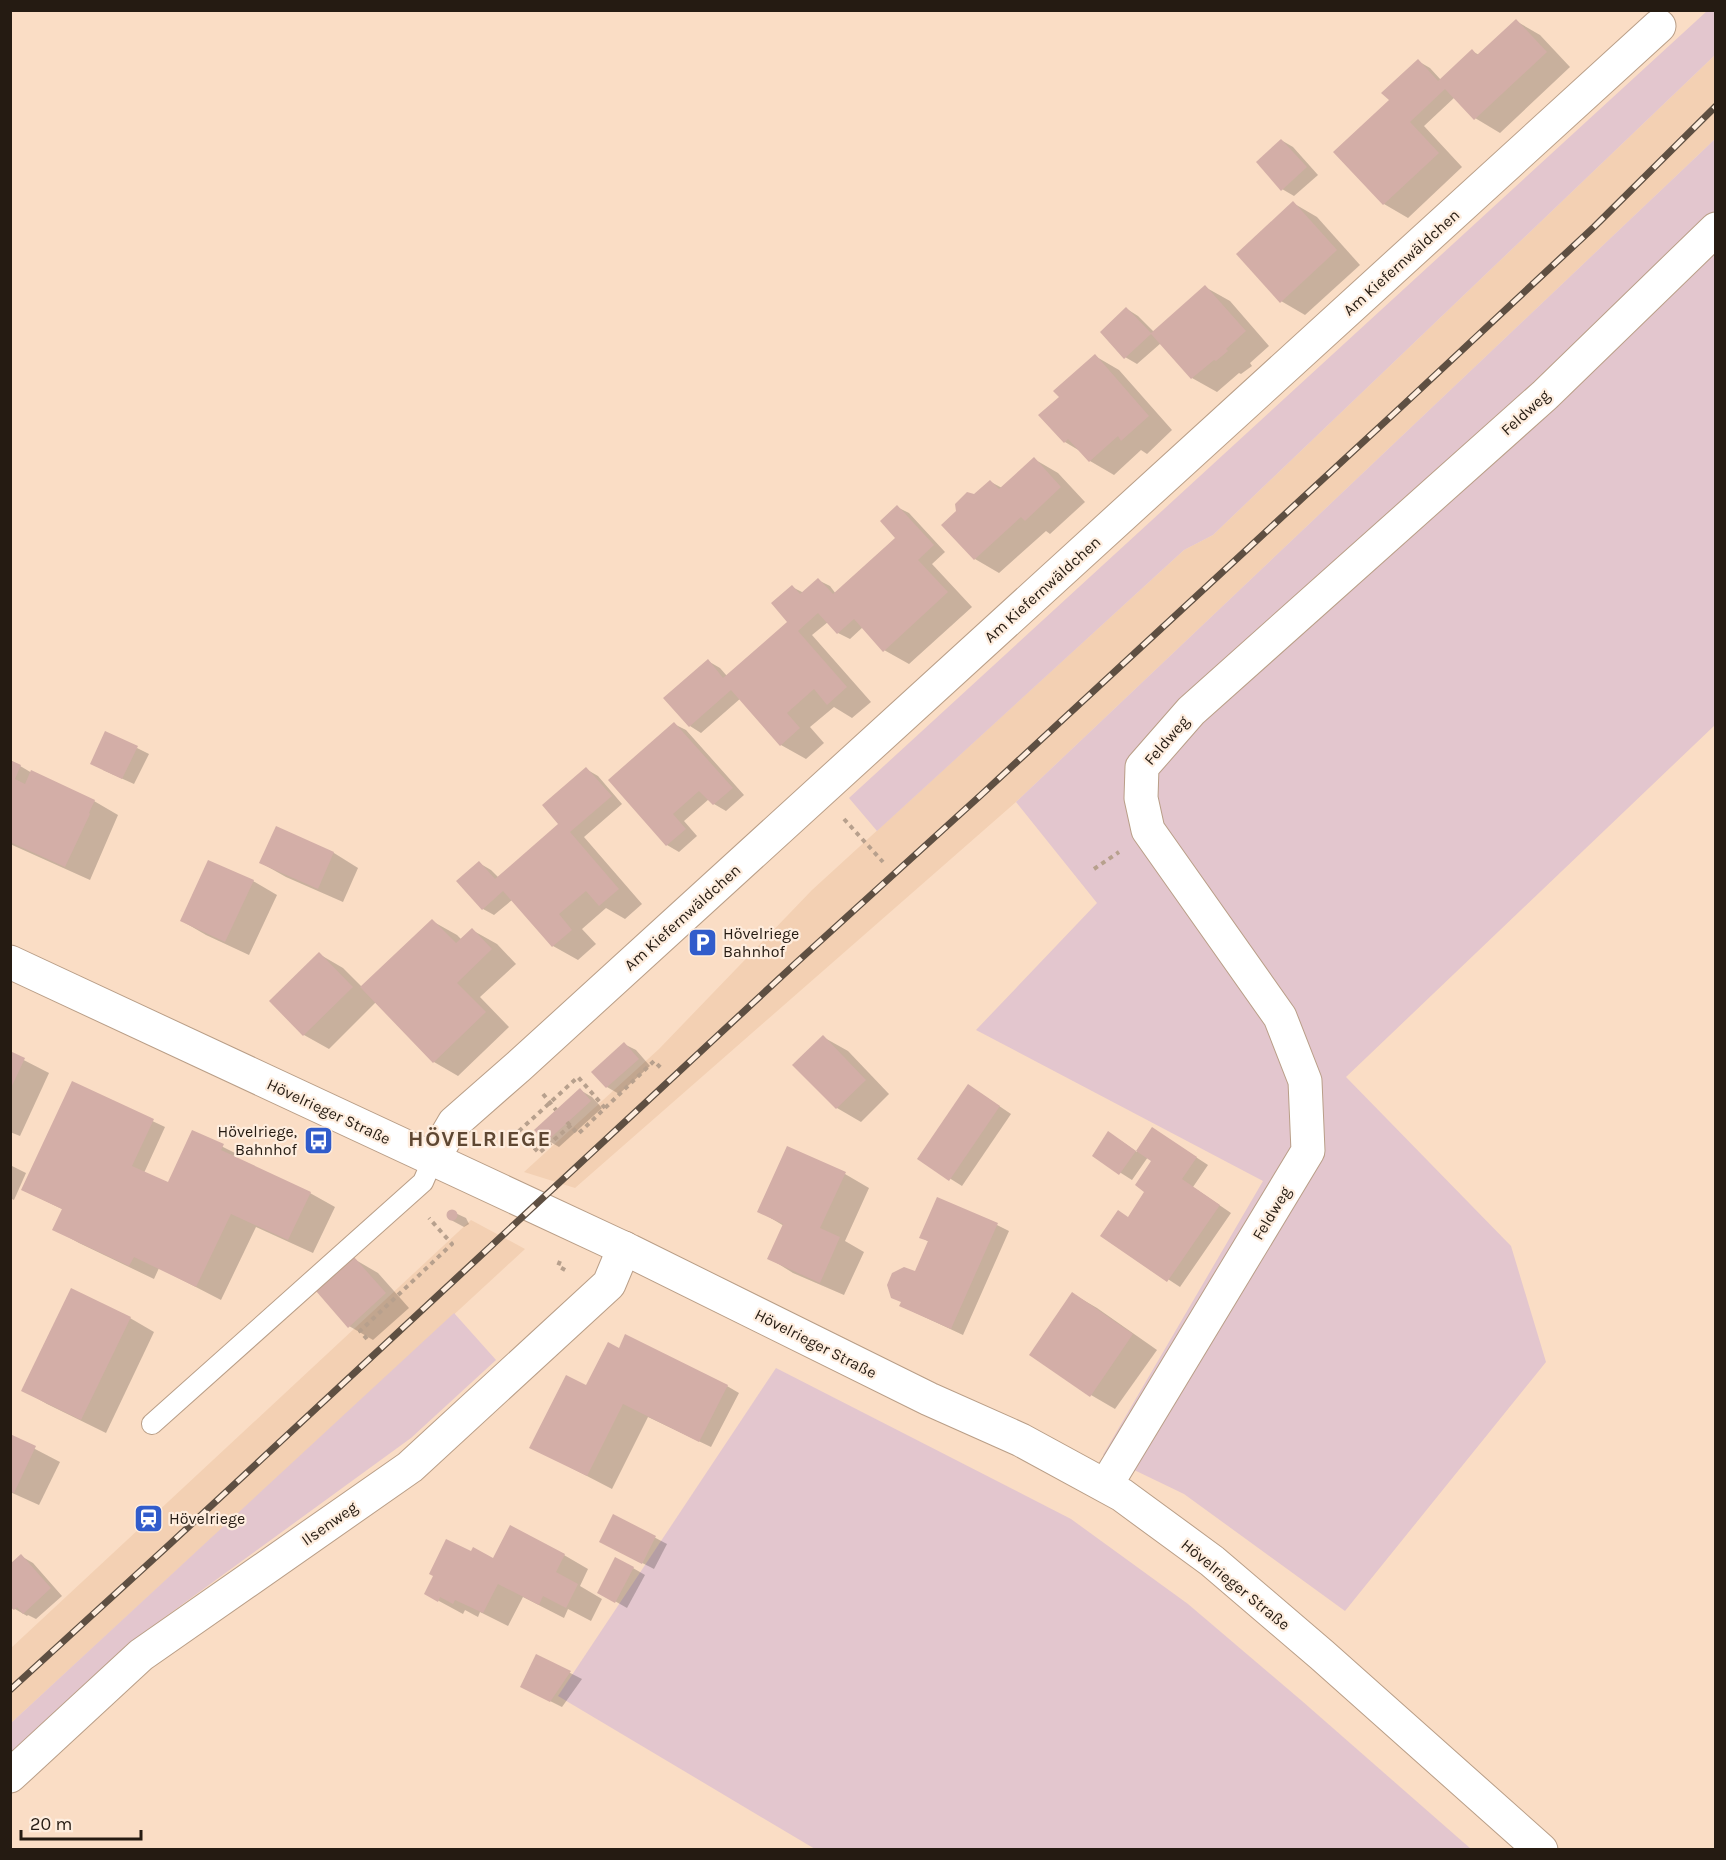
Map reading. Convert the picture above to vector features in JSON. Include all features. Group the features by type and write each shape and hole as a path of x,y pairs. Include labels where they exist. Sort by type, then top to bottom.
{"street":[{"name":"Am Kiefernwäldchen","path":"433,1159 453,1123 519,1066 1659,26"},
{"name":"Feldweg","path":"1106,1485 1308,1151 1305,1081 1280,1017 1148,830 1141,798 1142,767 1191,711 1545,394 1716,229"},
{"name":"Hövelrieger Straße","path":"10,962 624,1248 929,1399 1021,1440 1106,1485 1212,1561 1322,1655 1541,1850"},
{"name":"Ilsenweg","path":"10,1776 141,1655 410,1467 609,1284 624,1248"}],"lane":[{"path":"152,1424 423,1182 433,1159"}],"path":[{"path":"847,823 883,862"},
{"path":"604,1108 578,1077 519,1131 539,1153 569,1124 578,1134 654,1061 662,1069"},
{"path":"368,1339 360,1331 452,1244 408,1196"}],"shaded area":[{"path":"1707,11 1715,11 1715,55 1213,535 1184,550 877,831 849,798"},
{"path":"1715,55 1715,139 1016,802 575,1188 524,1172 659,1049 812,890 1184,550 1213,535"},
{"path":"1715,139 1715,725 1346,1077 1511,1246 1546,1362 1345,1611 1184,1494 1103,1455 1263,1181 976,1030 1097,903 1016,802"},
{"path":"471,1220 525,1249 11,1723 11,1648"},
{"path":"454,1313 496,1360 411,1438 132,1641 11,1755 11,1723"},
{"path":"776,1368 1071,1519 1188,1604 1471,1849 815,1849 558,1696"}],"building":[{"path":"1516,19 1547,52 1474,120 1445,89 1410,122 1439,153 1383,205 1333,152 1389,100 1381,93 1418,59 1438,81 1472,49 1477,55"},
{"path":"1281,139 1307,167 1281,191 1256,162"},
{"path":"1293,201 1337,250 1280,303 1236,254"},
{"path":"1205,285 1246,331 1226,349 1228,351 1191,379 1151,334 1124,359 1100,332 1126,307 1151,333"},
{"path":"1095,354 1149,416 1121,441 1118,436 1089,462 1068,439 1064,443 1038,415 1059,397 1053,391"},
{"path":"1034,457 1061,487 1025,521 1021,517 974,560 941,525 956,511 955,504 967,492 974,494 990,480 999,489"},
{"path":"897,505 934,545 918,560 948,592 883,652 854,619 837,634 818,613 798,631 847,687 827,705 814,689 787,713 800,728 780,746 731,690 689,727 663,698 708,659 723,678 787,622 771,603 792,585 800,594 818,578 833,594 895,538 880,521"},
{"path":"674,722 733,788 713,805 699,791 673,814 686,829 666,846 608,780"},
{"path":"105,731 138,746 122,779 90,764"},
{"path":"10,760 21,765 15,779 25,784 31,770 95,800 65,867 10,842"},
{"path":"586,767 612,796 570,832 619,889 599,906 586,891 559,914 572,930 552,947 503,891 482,910 456,881 479,861 495,879 558,824 542,805"},
{"path":"276,826 334,852 318,889 259,863"},
{"path":"208,860 254,880 225,942 180,921"},
{"path":"432,919 456,943 472,928 492,949 457,983 486,1012 433,1063 360,987"},
{"path":"319,952 353,987 303,1036 269,1001"},
{"path":"823,1035 866,1080 836,1109 792,1065"},
{"path":"624,1042 639,1059 606,1088 591,1072"},
{"path":"10,1051 25,1058 10,1090"},
{"path":"72,1081 154,1119 132,1166 168,1182 192,1130 224,1144 221,1150 311,1192 288,1240 231,1214 196,1287 134,1257 129,1266 52,1230 62,1209 21,1190"},
{"path":"968,1084 1000,1106 949,1181 917,1159"},
{"path":"580,1088 591,1101 546,1142 534,1130"},
{"path":"1152,1127 1197,1157 1182,1179 1220,1205 1167,1282 1100,1236 1118,1210 1128,1217 1144,1192 1135,1185 1151,1161 1136,1151"},
{"path":"1108,1131 1136,1151 1119,1175 1092,1156"},
{"path":"787,1146 846,1172 820,1228 840,1237 820,1283 767,1259 783,1224 757,1212"},
{"path":"937,1197 998,1223 951,1329 899,1306 901,1302 891,1298 887,1285 892,1273 904,1267 915,1271 928,1241 919,1238"},
{"path":"452,1209 458,1215 452,1221 446,1215"},
{"path":"354,1257 386,1293 348,1328 316,1291"},
{"path":"71,1288 131,1317 81,1420 21,1391"},
{"path":"1072,1292 1133,1334 1090,1397 1029,1355"},
{"path":"625,1334 728,1385 699,1442 623,1404 587,1476 529,1448 566,1375 586,1385 608,1342 619,1348"},
{"path":"10,1434 36,1446 14,1493 10,1491"},
{"path":"613,1514 656,1536 642,1564 599,1542"},
{"path":"510,1525 565,1554 556,1572 578,1584 566,1608 543,1596 539,1605 498,1584 483,1613 455,1600 453,1604 440,1597 438,1602 424,1594 433,1576 429,1574 446,1539 471,1551 473,1547 493,1558"},
{"path":"21,1554 51,1588 23,1614 17,1607 14,1610 10,1607 10,1564"},
{"path":"615,1557 634,1567 615,1603 597,1593"},
{"path":"536,1654 571,1671 550,1702 520,1687"}],"railway":[{"path":"10,1690 1401,407 1594,227 1716,106"}],"place":[{"name":"Hövelriege Bahnhof","path":"702,942"},
{"name":"Hövelriege, Bahnhof","path":"318,1140"},
{"name":"Hövelriege","path":"148,1518"}],"district":[{"name":"HÖVELRIEGE","path":"480,1138"}]}
